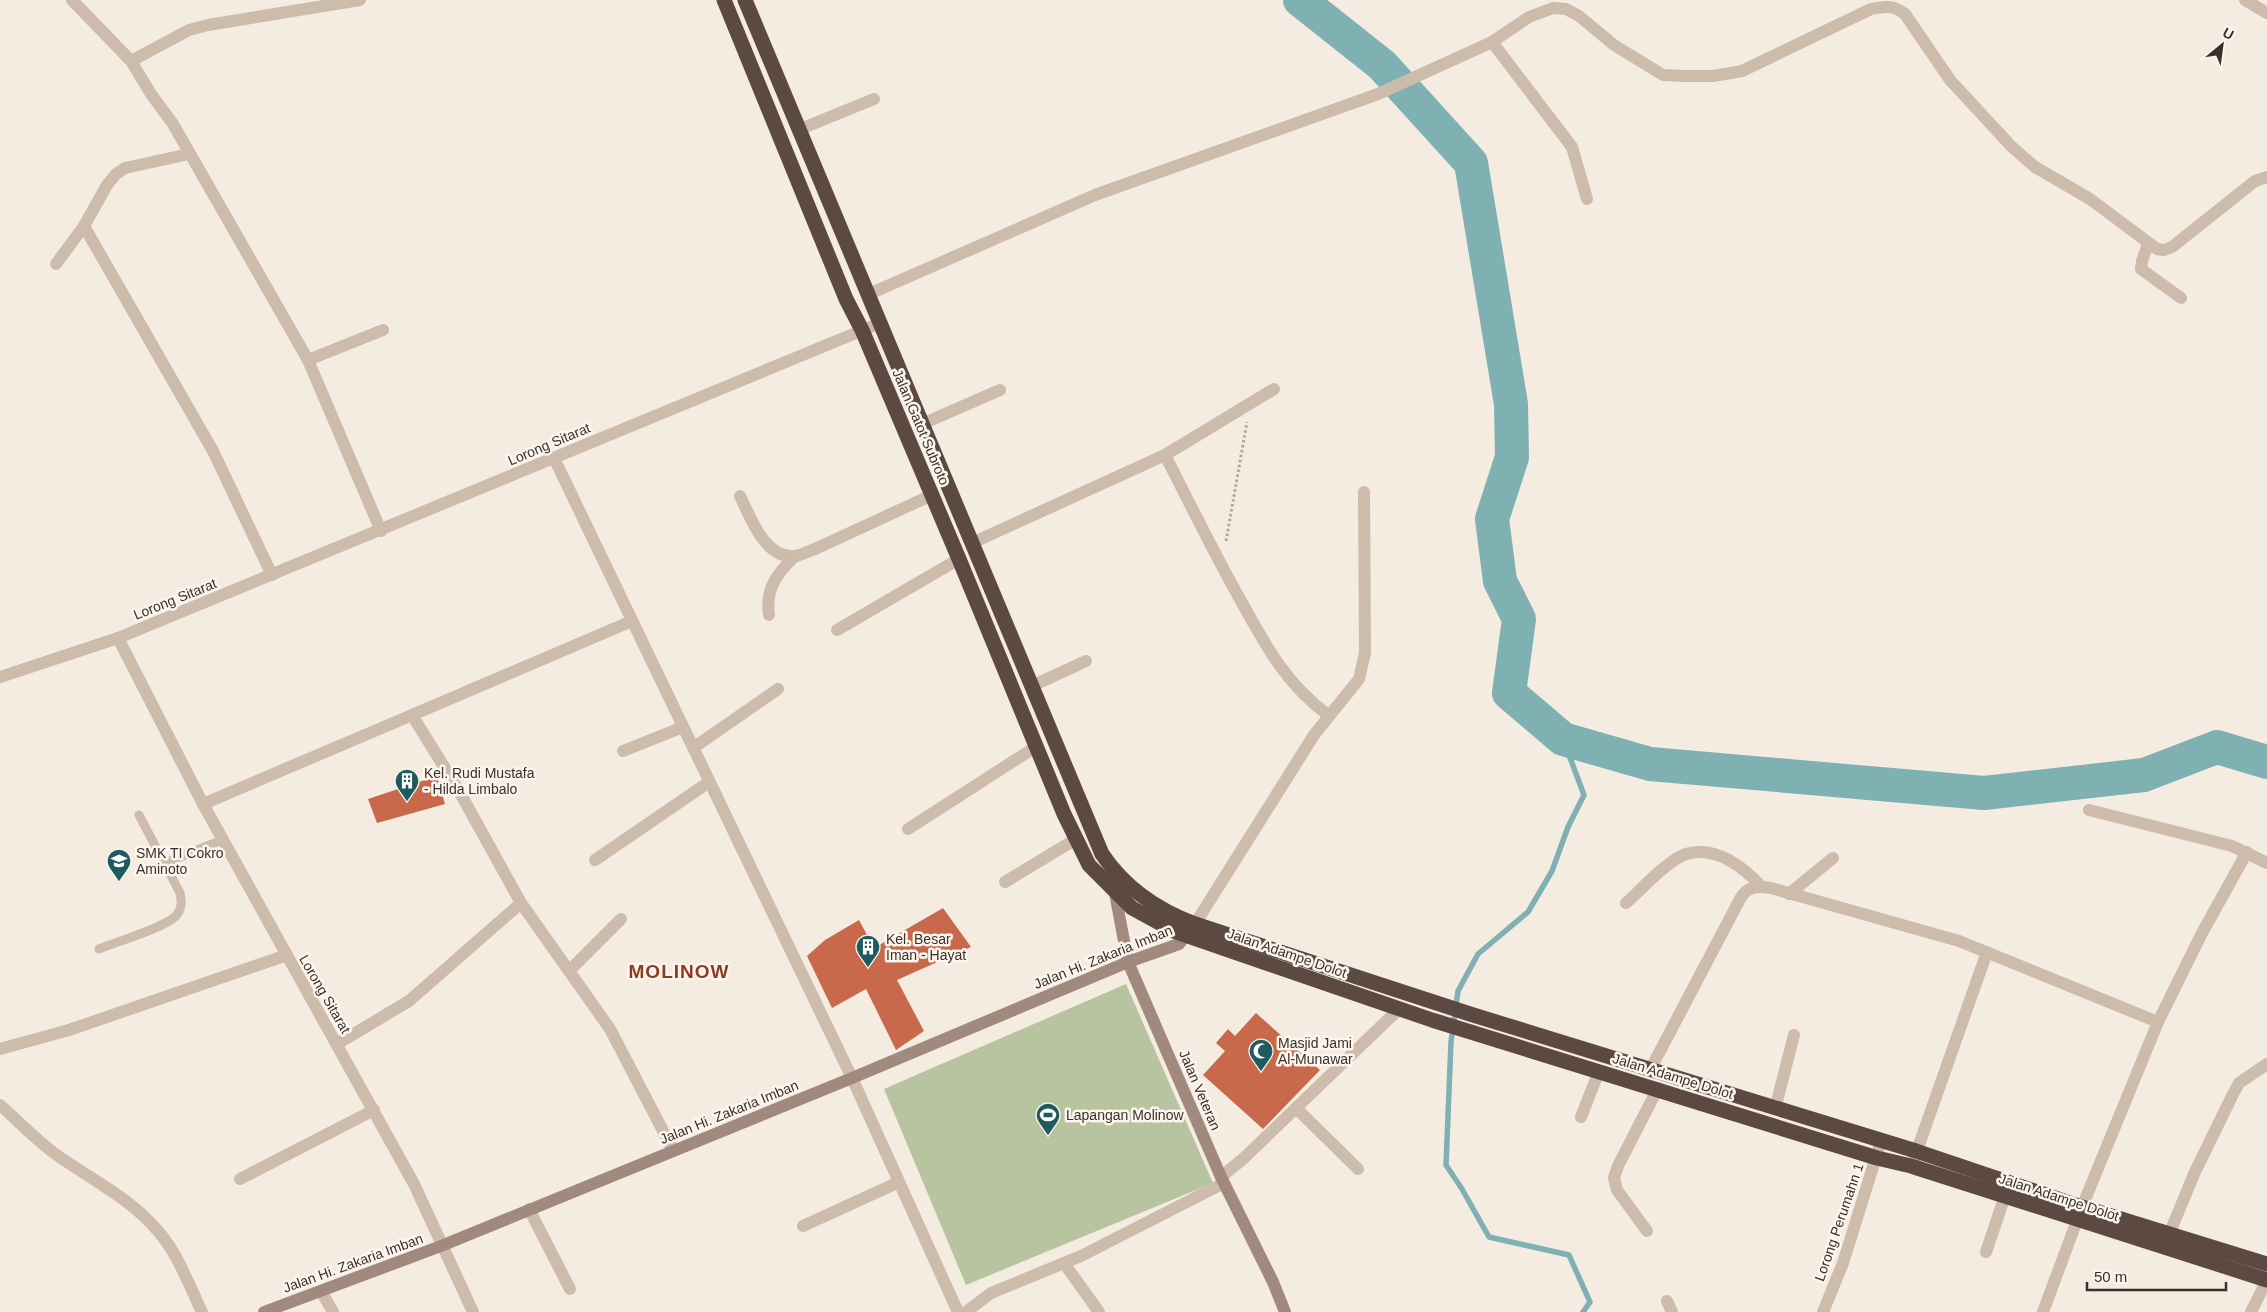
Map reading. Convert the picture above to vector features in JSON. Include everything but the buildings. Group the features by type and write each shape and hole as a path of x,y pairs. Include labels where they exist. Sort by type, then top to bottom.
{"highway":[{"name":"Jalan Gatot Subroto","path":"724,0 846,299 862,330 1076,839 1089,865"},
{"name":"Jalan Gatot Subroto","path":"745,0 1102,854"},
{"path":"1048,773 1064,765"},
{"name":"Jalan Adampe Dolot","path":"1102,854 1114,872 1134,891 1178,918 1191,930 1432,1020 1600,1070 1877,1158 1912,1166 2005,1196 2169,1232 2267,1264"},
{"name":"Jalan Adampe Dolot","path":"1089,865 1132,908 1155,922 1191,930 1438,1003 1881,1142 1916,1151 2164,1247 2267,1280"}],"main road":[{"name":"Jalan Veteran","path":"1114,872 1114,892 1128,962 1223,1180 1273,1282 1285,1312"},
{"name":"Jalan Hi. Zakaria Imban","path":"264,1312 441,1246 852,1078 1128,962 1179,944 1191,930"}],"street":[{"path":"72,0 131,61 151,94 173,124 308,360 381,531"},
{"path":"131,61 189,30 208,25 360,0"},
{"path":"2245,0 2267,13"},
{"path":"869,294 1095,195 1378,94 1492,42 1529,17 1552,8 1566,9 1579,16 1614,45 1663,75 1713,76 1742,71 1871,9 1885,6 1896,8 1904,14 1950,80 2012,147 2035,167 2109,212 2148,244 2164,250 2172,247 2255,181 2267,177"},
{"path":"1492,42 1572,147 1587,199"},
{"path":"798,130 874,100"},
{"path":"56,264 84,226 106,185 116,174 125,168 190,154"},
{"path":"84,226 213,451 272,575"},
{"path":"2148,244 2141,269 2181,298"},
{"name":"Lorong Sitarat","path":"473,1312 414,1184 222,840 118,638 381,531 880,322"},
{"path":"308,360 383,330"},
{"path":"972,543 1165,455 1274,389"},
{"path":"922,424 1000,390"},
{"path":"1165,455 1222,567 1277,664 1302,694 1328,715"},
{"path":"554,458 852,1078 958,1312"},
{"path":"1191,930 1328,715 1359,679 1364,664 1364,492"},
{"path":"769,615 767,602 772,585 780,570 795,556 815,549 932,495"},
{"path":"740,496 768,545 780,554 795,556"},
{"path":"837,630 959,558"},
{"path":"203,804 632,621"},
{"path":"0,677 118,638"},
{"path":"1032,686 1086,661"},
{"path":"693,748 778,689"},
{"path":"412,715 459,791 521,904 570,971 615,1038 673,1150"},
{"path":"624,751 683,727"},
{"path":"908,829 1037,746"},
{"path":"595,860 709,782"},
{"path":"2089,810 2208,839 2247,852 2267,863"},
{"path":"1005,882 1076,839"},
{"path":"2043,1312 2080,1213 2158,1022 2193,950 2247,852"},
{"path":"1626,903 1675,860 1690,853 1709,853 1731,861 1746,871 1762,886"},
{"path":"1789,894 1832,858"},
{"path":"1650,1070 1745,890 1762,886 1960,941 2158,1022"},
{"path":"337,1044 409,1001 521,904"},
{"path":"570,971 621,919"},
{"path":"1912,1166 1987,952"},
{"path":"0,1049 69,1030 286,955"},
{"path":"966,1312 991,1293 1064,1263 1223,1180 1400,1008"},
{"path":"1775,1108 1794,1035"},
{"path":"2164,1247 2169,1232 2232,1096 2240,1083 2267,1064"},
{"path":"1582,1117 1600,1070"},
{"path":"1647,1231 1617,1190 1614,1178 1618,1166 1658,1088"},
{"path":"0,1105 55,1154 119,1195 159,1232 169,1247 202,1312"},
{"path":"1296,1108 1358,1169"},
{"path":"240,1178 374,1110"},
{"name":"Lorong Perumahn 1","path":"1823,1312 1843,1263 1881,1142"},
{"path":"802,1226 899,1182"},
{"path":"1986,1252 2005,1196"},
{"path":"530,1209 570,1289"},
{"path":"1064,1263 1099,1312"},
{"path":"2251,1312 2267,1280"},
{"path":"321,1290 332,1312"}],"lane":[{"path":"99,948 159,925 176,916 182,904 180,893 138,815"},
{"path":"165,863 222,840"}],"path":[{"path":"1222,567 1251,402"}],"green space":[{"name":"Lapangan Molinow","path":"1126,984 1213,1183 966,1285 884,1089"}],"waterway":[{"path":"1300,0 1382,65 1471,163 1511,404 1512,457 1492,519 1500,581 1519,619 1509,693 1563,739 1650,764 1984,793 2144,775 2217,747 2267,762"},
{"path":"1563,739 1584,795 1568,827 1552,871 1528,912 1478,954 1458,991 1451,1042 1446,1165 1489,1237 1569,1255 1590,1302 1583,1312"}],"place":[{"name":"Kel. Rudi Mustafa - Hilda Limbalo","path":"407,802"},
{"name":"SMK TI Cokro Aminoto","path":"119,882"},
{"name":"Kel. Besar Iman - Hayat","path":"868,968"},
{"name":"Masjid Jami Al-Munawar","path":"1261,1072"},
{"name":"Lapangan Molinow","path":"1048,1136"}],"district":[{"name":"MOLINOW","path":"679,971"}]}
